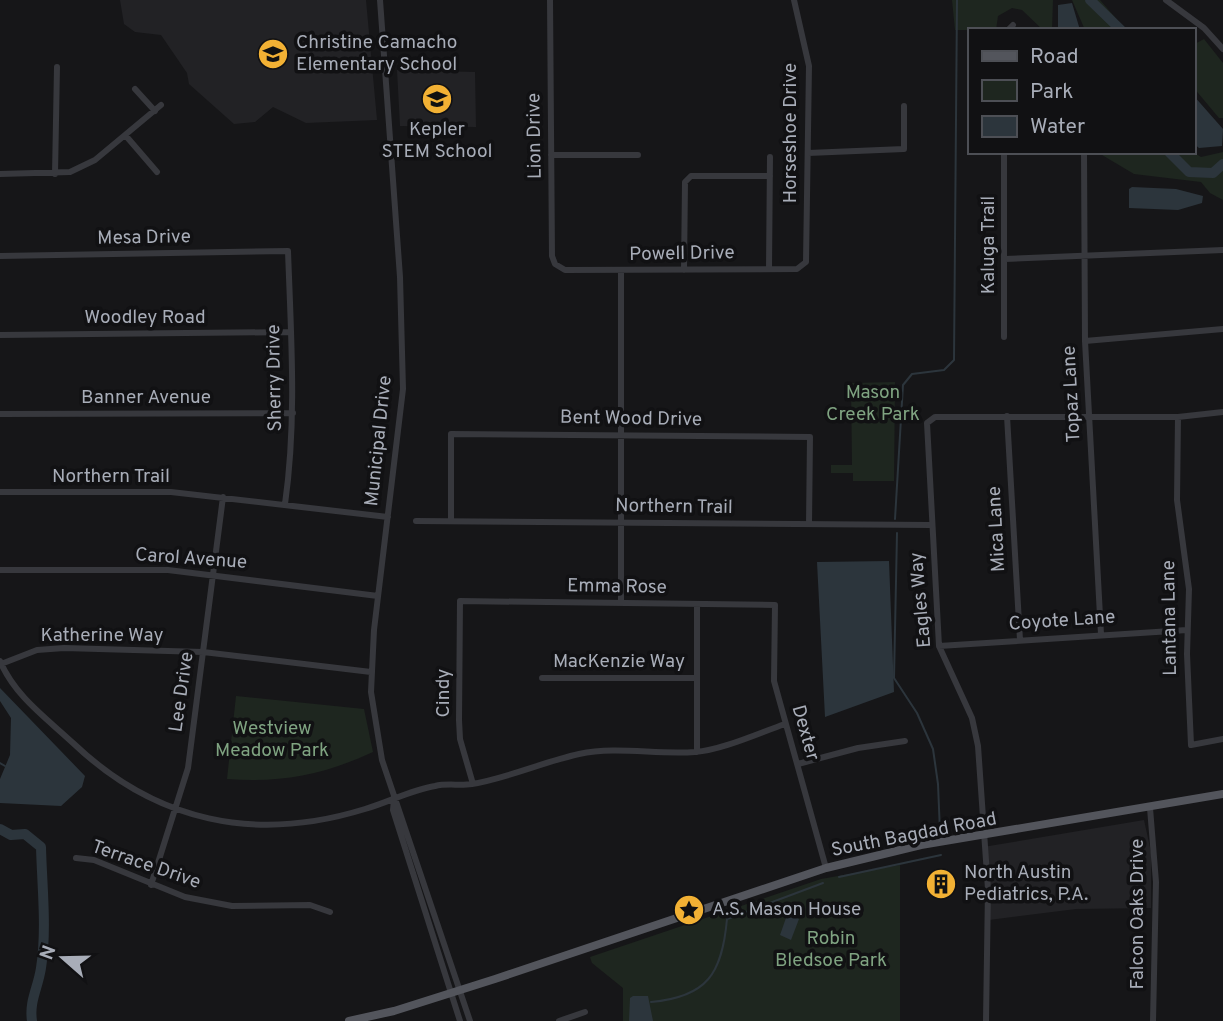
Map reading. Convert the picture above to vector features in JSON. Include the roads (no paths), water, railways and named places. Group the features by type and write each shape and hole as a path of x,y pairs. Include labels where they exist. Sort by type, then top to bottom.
{"main road":[{"name":"South Bagdad Road","path":"349,1021 455,992 826,868 922,845 983,837 1223,794"}],"street":[{"name":"Municipal Drive","path":"380,0 400,277 402,413 378,596 371,673 379,749 394,797 393,810 411,854 455,992"},
{"name":"Lion Drive","path":"550,0 552,256 560,268"},
{"name":"Horseshoe Drive","path":"794,0 809,66 807,257 803,266"},
{"path":"1166,0 1203,28 1223,49"},
{"path":"55,174 57,67"},
{"path":"135,89 155,111"},
{"path":"0,174 70,172 94,160 161,106"},
{"path":"808,153 904,149 904,106"},
{"path":"126,136 157,172"},
{"name":"Kaluga Trail","path":"1004,154 1004,337"},
{"name":"Topaz Lane","path":"1084,154 1085,341 1101,634"},
{"path":"551,155 638,155"},
{"path":"769,269 770,158"},
{"path":"684,270 685,182 691,176 770,176"},
{"path":"1005,259 1084,258 1223,250"},
{"name":"Mesa Drive","path":"0,256 288,251"},
{"name":"Sherry Drive","path":"285,504 292,453 293,412 288,251"},
{"name":"Powell Drive","path":"560,268 621,271 797,269 803,266"},
{"path":"621,271 621,603"},
{"path":"1085,341 1223,329"},
{"name":"Woodley Road","path":"0,335 291,332"},
{"name":"Banner Avenue","path":"0,414 293,412"},
{"path":"1007,416 1178,417 1223,412"},
{"name":"Eagles Way","path":"986,1021 989,920 977,737 972,718 939,646 926,428 928,421 935,417 1007,416"},
{"name":"Mica Lane","path":"1007,416 1020,640"},
{"name":"Lantana Lane","path":"1178,417 1176,479 1189,589 1187,630 1191,744 1223,739"},
{"name":"Bent Wood Drive","path":"451,521 451,433 622,434 810,437 809,524"},
{"name":"Northern Trail","path":"0,492 171,492 388,517"},
{"name":"Lee Drive","path":"151,885 188,768 223,497"},
{"name":"Northern Trail","path":"416,521 931,525"},
{"name":"Carol Avenue","path":"0,570 168,570 378,596"},
{"name":"Emma Rose","path":"460,601 775,605"},
{"name":"Cindy","path":"460,601 460,739 473,784"},
{"path":"697,604 697,752"},
{"name":"Dexter","path":"775,605 774,681 826,868"},
{"name":"Coyote Lane","path":"939,646 1187,630"},
{"name":"Katherine Way","path":"1,662 37,650 64,648 203,652 371,673"},
{"path":"1,662 26,701 100,769 137,792 204,820 278,825 366,809 394,797 437,785 473,784 545,761 597,750 697,752 785,724"},
{"name":"MacKenzie Way","path":"542,678 696,678"},
{"path":"798,764 858,748 905,741"},
{"name":"Falcon Oaks Drive","path":"1150,808 1156,881 1153,1021"},
{"name":"Terrace Drive","path":"76,858 94,860 185,897 232,906 310,905 330,912"},
{"path":"455,992 460,1021"},
{"path":"455,992 470,1021"},
{"path":"559,1021 585,1012"}],"water":[{"path":"1072,3 1079,28 1058,28 1058,5"},
{"path":"1195,97 1223,129 1222,146 1199,148 1195,145"},
{"path":"1129,189 1176,189 1203,196 1202,203 1178,210 1129,208"},
{"path":"889,561 894,692 825,717 817,562"},
{"path":"0,688 85,776 82,787 61,806 0,803 0,779 10,755 11,718 0,701"},
{"path":"787,915 799,919 791,940 780,935"},
{"path":"648,996 653,1021 629,1021 630,998"}],"waterway":[{"path":"895,519 903,385 912,374 944,370 954,360 957,0"},
{"path":"1090,0 1119,28"},
{"path":"1171,154 1189,172 1213,173 1223,164"},
{"path":"897,533 894,678 917,713 933,749 940,832"},
{"path":"0,763 5,766"},
{"path":"0,829 11,835 25,834 41,847 44,938 32,1021"},
{"path":"839,877 941,855"},
{"path":"651,1002 686,995 708,979 721,954 727,919 823,883"}],"place":[{"name":"Christine Camacho Elementary School","path":"273,54"},
{"name":"Kepler STEM School","path":"437,99"},
{"name":"North Austin Pediatrics, P.A.","path":"941,884"},
{"name":"A.S. Mason House","path":"689,910"}],"park label":[{"name":"Mason Creek Park","path":"873,404"},
{"name":"Westview Meadow Park","path":"272,740"},
{"name":"Robin Bledsoe Park","path":"831,950"}]}
